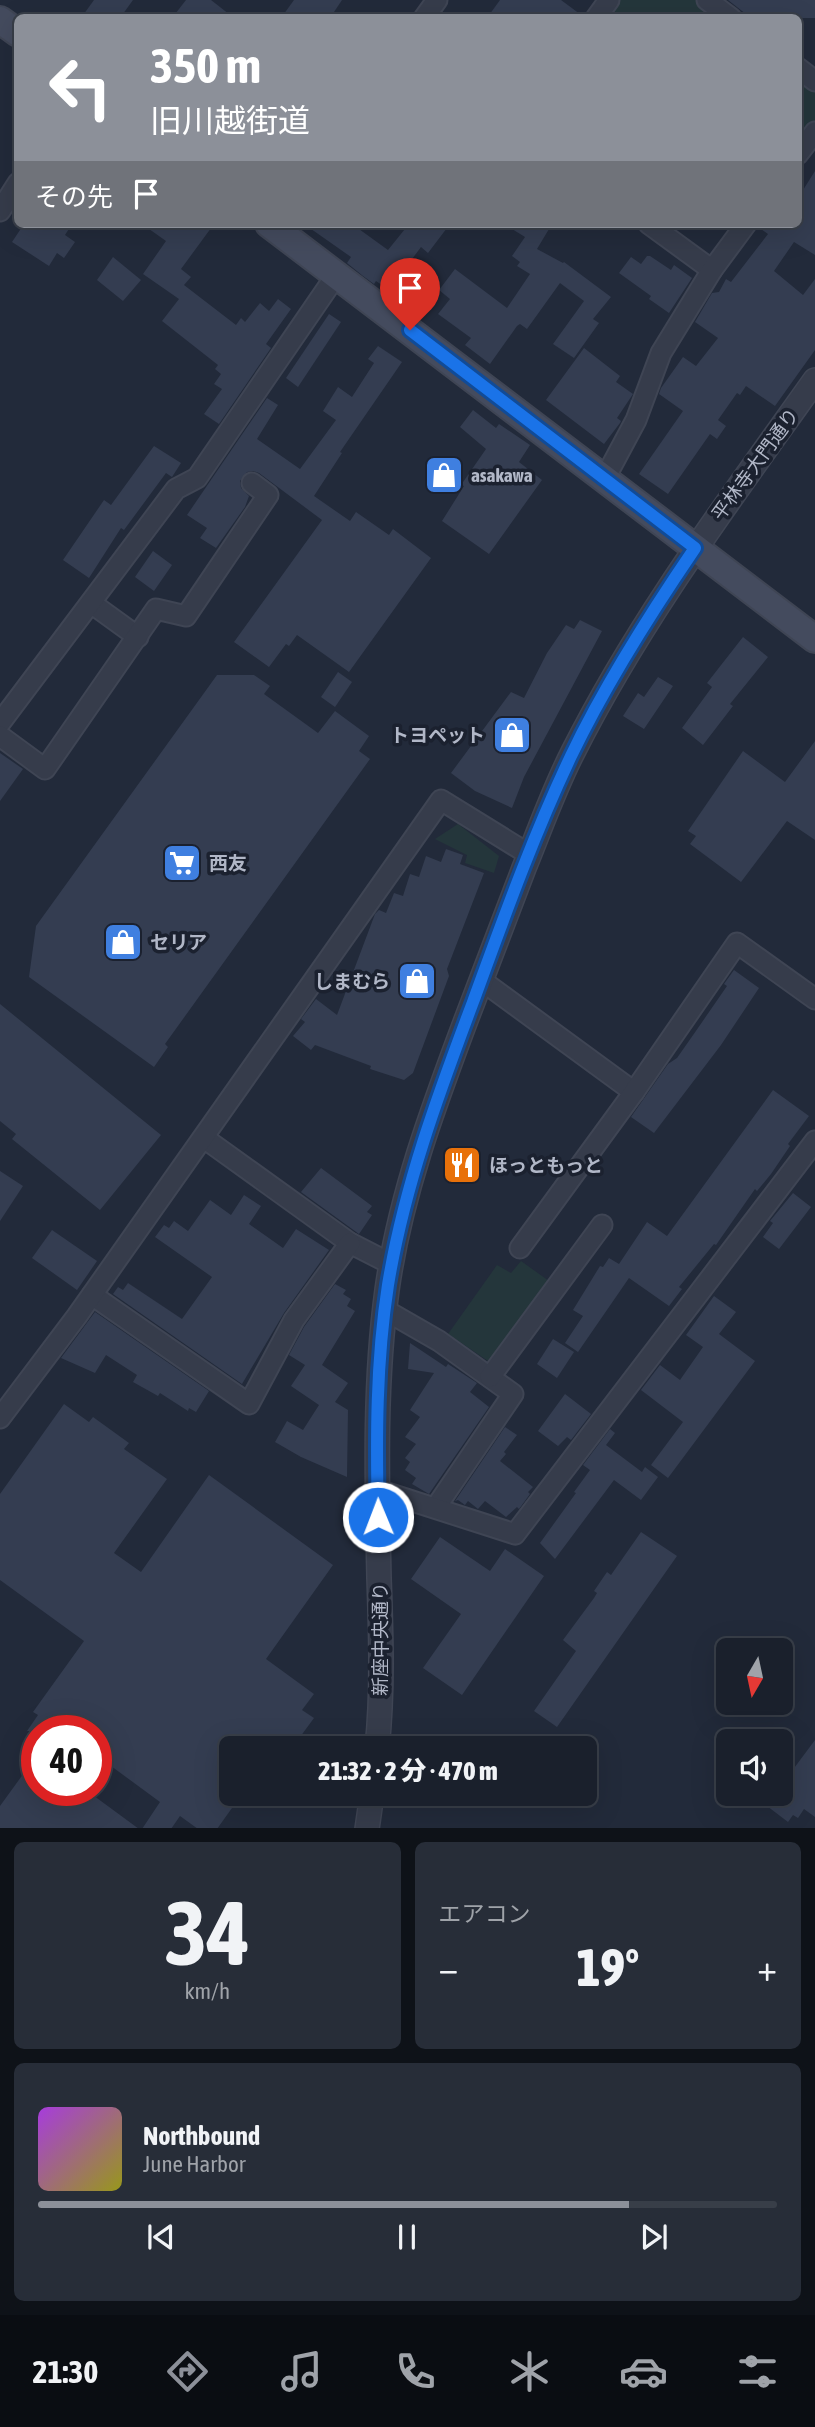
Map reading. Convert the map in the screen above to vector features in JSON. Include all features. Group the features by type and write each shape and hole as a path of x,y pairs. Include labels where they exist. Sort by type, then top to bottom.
{"main road":[{"path":"276,228 815,639"}],"street":[{"path":"427,14 438,0"},
{"path":"802,149 815,132"},
{"path":"0,211 14,189"},
{"path":"654,228 712,270"},
{"path":"605,478 636,420 661,353 712,270 743,228"},
{"path":"0,723 176,489 197,478 337,274"},
{"name":"平林寺大門通り","path":"695,548 815,380"},
{"path":"0,736 45,769 156,609 186,616 268,495 252,483"},
{"name":"新座中央通り","path":"378,1736 381,1654 377,1490 379,1364 391,1264 407,1194 425,1133 481,980 571,757 595,709 655,607 695,548"},
{"path":"91,603 138,637"},
{"path":"0,1418 92,1295 442,800 530,855"},
{"path":"520,1248 634,1092 737,943 815,999"},
{"path":"481,980 634,1092"},
{"path":"204,1138 350,1243 391,1264"},
{"path":"377,1490 515,1534 815,1141"},
{"path":"490,1377 602,1225"},
{"path":"92,1295 249,1404 294,1320 350,1243"},
{"path":"385,1310 439,1341 513,1394 436,1507"},
{"path":"367,1828 370,1806"}],"shaded area":[{"path":"609,0 707,0 726,14 599,14"},
{"path":"802,71 815,81 815,132 802,149"},
{"path":"458,824 499,856 494,873 465,863 467,855 435,839"},
{"path":"521,1261 549,1281 491,1363 448,1334 497,1265 511,1273"}],"building":[{"path":"94,0 133,0 123,14 84,14"},
{"path":"186,0 211,0 229,14 175,14"},
{"path":"294,0 342,0 333,14 284,14"},
{"path":"500,0 561,0 580,14 490,14"},
{"path":"728,0 815,0 815,18 802,18 802,14 746,14"},
{"path":"815,171 815,255 794,242 774,271 803,295 815,279 815,350 775,406 746,386 740,395 737,393 718,420 726,426 717,439 710,434 668,494 639,474 683,411 659,394 661,388 683,357 696,366 718,338 695,322 712,293 719,292 726,279 731,282 768,234 759,228 802,228 802,192"},
{"path":"21,228 69,228 65,235 75,242 64,258 57,253 49,266 12,242"},
{"path":"148,228 211,228 181,269 191,277 184,285 236,325 241,318 245,322 260,303 269,311 278,299 291,309 266,344 271,348 219,424 204,414 222,389 214,384 221,374 215,369 218,365 162,321 179,299 143,274 166,241"},
{"path":"310,228 358,228 388,250 406,228 447,228 428,253 421,247 389,290 376,281 374,284 347,263 351,257"},
{"path":"510,228 550,228 537,249 564,262 611,297 593,319 599,323 574,358 553,344 584,301 560,283 527,329 520,324 517,326 490,364 465,345 471,338 438,314 450,299 439,290 455,269 507,308 530,274 517,266 520,262 512,256 525,237"},
{"path":"647,256 671,270 674,265 692,278 669,313 619,273 631,257 641,264"},
{"path":"113,257 141,280 123,301 97,280"},
{"path":"329,314 341,322 298,387 286,378"},
{"path":"378,346 402,362 340,452 342,453 314,496 350,521 356,512 389,535 393,529 431,558 349,672 297,635 289,646 286,644 269,667 234,642 322,520 253,471 247,472 240,481 241,488 249,496 245,507 216,548 200,538 207,528 187,515 267,398 278,405 257,439 300,469 336,420 323,411 338,387 352,397 374,363 368,359"},
{"path":"584,348 620,376 616,382 633,394 617,418 620,423 604,444 546,400"},
{"path":"473,410 496,428 499,424 530,445 519,462 542,480 489,554 442,521 464,486 461,485 486,449 460,427"},
{"path":"154,446 181,463 172,477 166,473 124,530 121,528 89,578 63,560 104,500 111,505"},
{"path":"153,551 172,565 154,591 135,577"},
{"name":"トヨペット","path":"580,620 602,631 524,777 512,808 475,791 451,773 511,692 524,698 547,653 566,625 574,629"},
{"path":"743,637 768,657 730,704 733,706 703,745 682,728 712,687 707,683"},
{"path":"338,672 352,682 335,707 321,697"},
{"path":"217,675 254,675 270,686 264,694 318,733 335,711 369,736 359,751 370,759 165,1044 168,1047 154,1067 29,977 36,926"},
{"path":"658,677 673,686 644,729 623,716 638,693 644,697"},
{"path":"815,741 815,840 787,821 741,882 690,844 696,836 688,831 743,751 785,782"},
{"path":"0,753 23,769 0,801"},
{"path":"446,849 463,855 460,864 484,873 447,969 449,976 413,1073 404,1080 370,1069 371,1066 315,1045 311,1050 293,1036 305,1022 301,1019 316,999 337,1015 375,914 379,910 386,913 394,893 403,896 410,874 419,877 426,856 441,862"},
{"path":"734,970 759,988 721,1045 654,1133 631,1117 668,1064 677,1058 727,986 724,984"},
{"path":"0,1004 161,1135 100,1210 12,1139 16,1134 0,1121"},
{"path":"773,1090 809,1116 788,1144 790,1146 771,1174 757,1191 755,1189 716,1245 714,1244 679,1287 682,1289 669,1306 629,1278 578,1352 565,1343 583,1316 573,1310 600,1266 603,1267 609,1258 619,1264 647,1222 667,1236"},
{"path":"452,1146 479,1154 472,1179 446,1171"},
{"path":"321,1168 372,1206 367,1212 372,1215 359,1234 301,1192"},
{"path":"0,1171 23,1186 0,1221"},
{"path":"793,1193 811,1207 779,1249 763,1237 773,1223 770,1221"},
{"path":"244,1195 261,1206 249,1224 283,1248 296,1229 329,1250 284,1313 242,1384 113,1294 118,1287 123,1290 128,1283 182,1319 212,1277 155,1237 164,1225 169,1228 174,1221 188,1231 210,1200 231,1215"},
{"path":"52,1230 97,1261 77,1290 32,1258"},
{"path":"335,1284 346,1290 343,1294 351,1299 347,1306 355,1311 322,1365 348,1383 335,1402 348,1410 347,1477 301,1457 275,1442 287,1421 303,1430 319,1405 291,1386 305,1365 289,1355 304,1327"},
{"path":"714,1296 736,1312 719,1334 755,1361 668,1478 651,1465 683,1422 641,1390 660,1365 680,1380 703,1347 686,1335"},
{"path":"95,1312 209,1391 196,1412 189,1408 188,1411 160,1393 158,1396 133,1382 137,1375 106,1355 95,1373 61,1358"},
{"path":"553,1339 574,1352 557,1378 537,1364"},
{"path":"410,1343 446,1367 448,1364 477,1383 470,1392 489,1407 429,1494 412,1484 416,1478 405,1470 410,1462 405,1458 416,1444 405,1437 420,1417 410,1410 434,1373 408,1369"},
{"path":"565,1394 591,1414 571,1440 567,1437 558,1446 538,1431"},
{"path":"64,1404 89,1422 93,1417 129,1443 124,1449 167,1479 114,1553 141,1572 209,1475 333,1565 266,1659 314,1694 302,1710 314,1718 301,1736 219,1736 219,1806 233,1806 218,1828 197,1828 180,1816 172,1828 143,1828 160,1802 112,1767 112,1715 38,1715 33,1712 84,1641 0,1580 0,1494"},
{"path":"505,1427 517,1435 500,1461 533,1487 519,1509 517,1507 506,1517 485,1501 478,1509 468,1501 465,1505 455,1501"},
{"path":"610,1429 615,1433 606,1445 642,1472 645,1467 658,1477 641,1500 614,1480 555,1559 540,1543 576,1493 574,1492 590,1470 583,1465"},
{"path":"641,1532 677,1556 557,1727 534,1711 576,1651 563,1640 594,1598 597,1593 594,1591 607,1572 611,1575"},
{"path":"440,1537 490,1571 505,1549 544,1576 462,1695 423,1668 461,1614 411,1579"},
{"path":"815,1740 815,1817 804,1809 798,1818 793,1815 788,1822 767,1806 793,1806 793,1770"},
{"path":"21,1777 21,1806 108,1806 138,1828 0,1828 0,1806"}],"place":[{"name":"asakawa","path":"444,475"},
{"name":"トヨペット","path":"512,735"},
{"name":"西友","path":"182,863"},
{"name":"セリア","path":"123,942"},
{"name":"しまむら","path":"417,981"},
{"name":"ほっともっと","path":"462,1165"}],"route":[{"path":"378,1517 377,1410 387,1289 407,1194 425,1133 491,955 571,757 622,661 695,548 410,330"}]}
